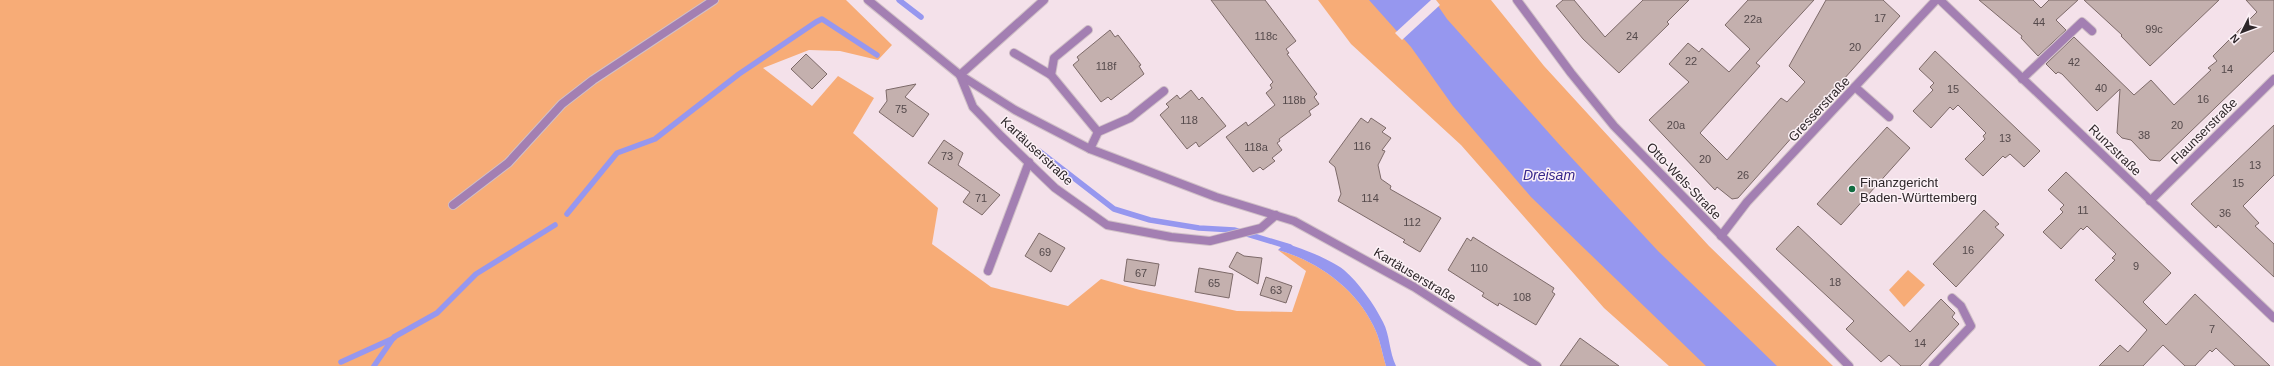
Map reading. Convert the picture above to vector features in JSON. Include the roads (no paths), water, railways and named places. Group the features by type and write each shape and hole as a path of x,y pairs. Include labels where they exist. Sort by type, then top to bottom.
{"street":[{"path":"453,205 508,163 562,104 593,80 714,0"},
{"name":"Kartäuserstraße","path":"868,0 960,75 1015,110 1090,149 1216,197 1276,214 1294,221 1371,262 1537,366"},
{"path":"960,75 1044,0"},
{"name":"Otto-Wels-Straße","path":"1517,0 1571,73 1614,126 1849,366"},
{"name":"Gresserstraße","path":"1721,236 1747,202 1936,0"},
{"name":"Runzstraße","path":"1940,0 2274,318"},
{"path":"2022,79 2082,22 2092,31"},
{"path":"1051,75 1054,58 1088,30"},
{"path":"1014,53 1051,75 1098,132"},
{"name":"Kartäuserstraße","path":"960,75 973,107 1055,188 1107,225 1170,237 1210,241 1261,228 1276,214"},
{"name":"Flaunserstraße","path":"2150,201 2274,79"},
{"path":"1855,87 1889,117"},
{"path":"1090,149 1098,132 1130,118 1164,90"},
{"path":"988,271 1029,162"},
{"path":"1933,366 1971,326 1962,306 1952,298"}],"water":[{"name":"Dreisam","path":"1369,0 1434,0 1447,19 1557,142 1658,251 1777,366 1706,366 1531,197 1453,106 1411,47"},
{"path":"1285,243 1308,251 1338,266 1361,287 1383,322 1396,366 1386,366 1375,330 1356,299 1333,278 1320,269 1307,261 1278,250"}],"waterway":[{"path":"899,0 921,17"},
{"path":"567,214 617,153 655,139 739,74 816,22 822,19 877,55"},
{"path":"1039,151 1114,209 1150,220 1199,228 1234,230 1290,247"},
{"path":"374,366 394,337 437,313 476,274 555,225"},
{"path":"341,362 394,338"}],"place":[{"name":"Finanzgericht Baden-Württemberg","path":"1852,189"}]}
